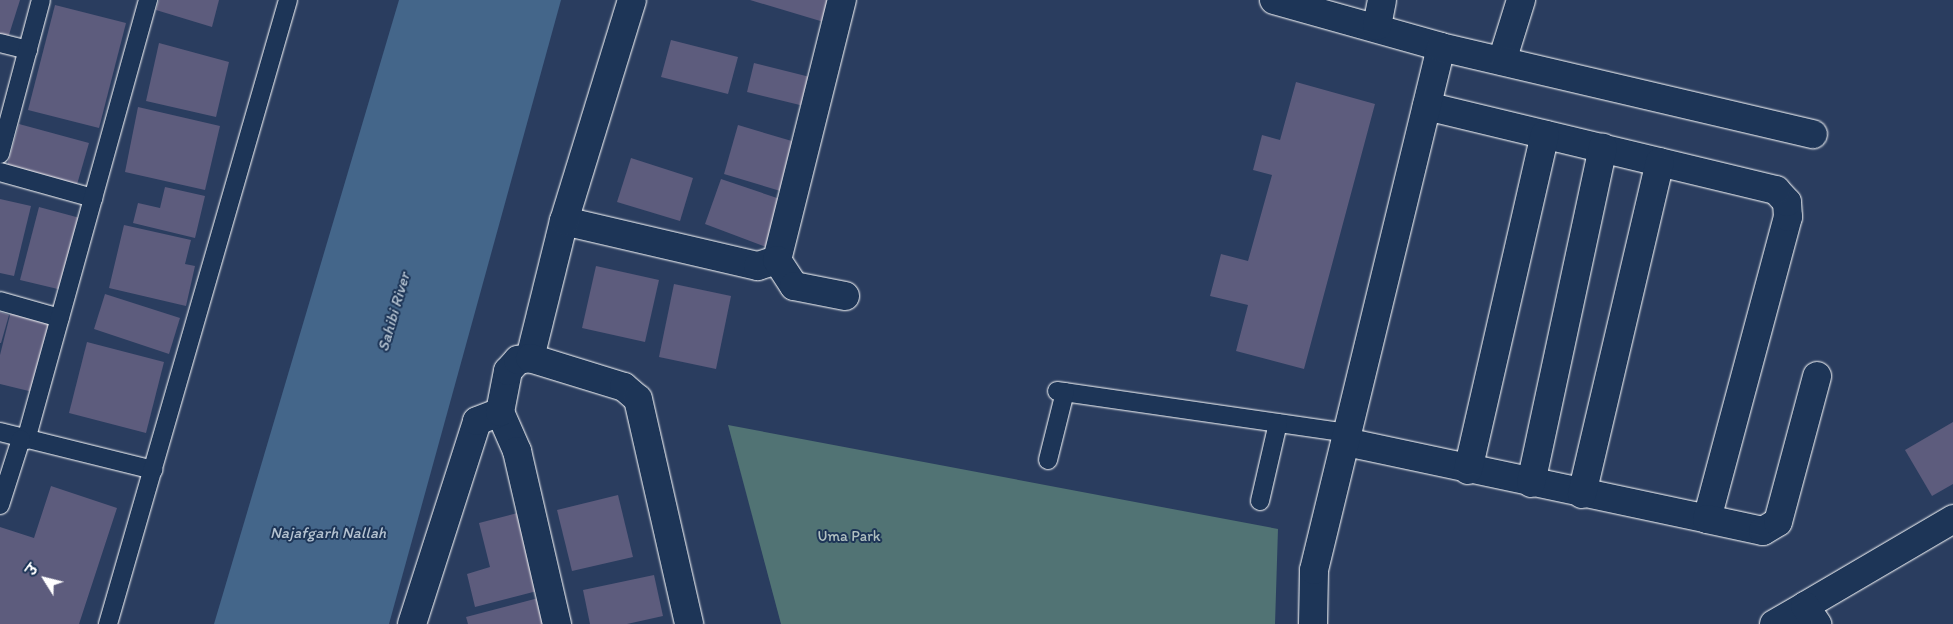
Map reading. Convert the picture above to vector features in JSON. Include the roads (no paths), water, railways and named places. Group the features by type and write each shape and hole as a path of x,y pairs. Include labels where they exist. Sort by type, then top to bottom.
{"street":[{"path":"530,358 564,221 632,0"},
{"path":"564,221 758,266 777,260 784,246 842,0"},
{"path":"1274,0 1379,13 1442,47 1813,134"},
{"path":"1502,61 1520,0"},
{"path":"1313,624 1314,570 1442,47"},
{"path":"1427,106 1776,190 1787,202 1788,217 1707,519"},
{"path":"1468,470 1545,135"},
{"path":"1531,483 1603,148"},
{"path":"1582,494 1660,162"},
{"path":"777,260 794,286 845,296"},
{"path":"557,624 517,451 500,412 508,371 518,360 530,358 624,388 638,399 689,624"},
{"path":"1346,438 1468,470 1764,531 1778,522 1817,376"},
{"path":"412,624 477,421 500,412"},
{"path":"1774,624 1811,615 1953,519"}],"lane":[{"path":"0,154 41,0"},
{"path":"0,505 23,439 60,318 148,0"},
{"path":"108,624 288,0"},
{"path":"0,43 28,50"},
{"path":"0,172 93,198"},
{"path":"0,301 60,318"},
{"path":"1048,460 1061,392 1278,423 1346,438"},
{"path":"1260,500 1278,423"},
{"path":"0,432 153,470"}],"water":[{"name":"Najafgarh Nallah","path":"399,0 561,0 389,624 214,624"}],"water label":[{"name":"Sahibi River","path":"394,312"}],"park label":[{"name":"Uma Park","path":"849,537"}]}
